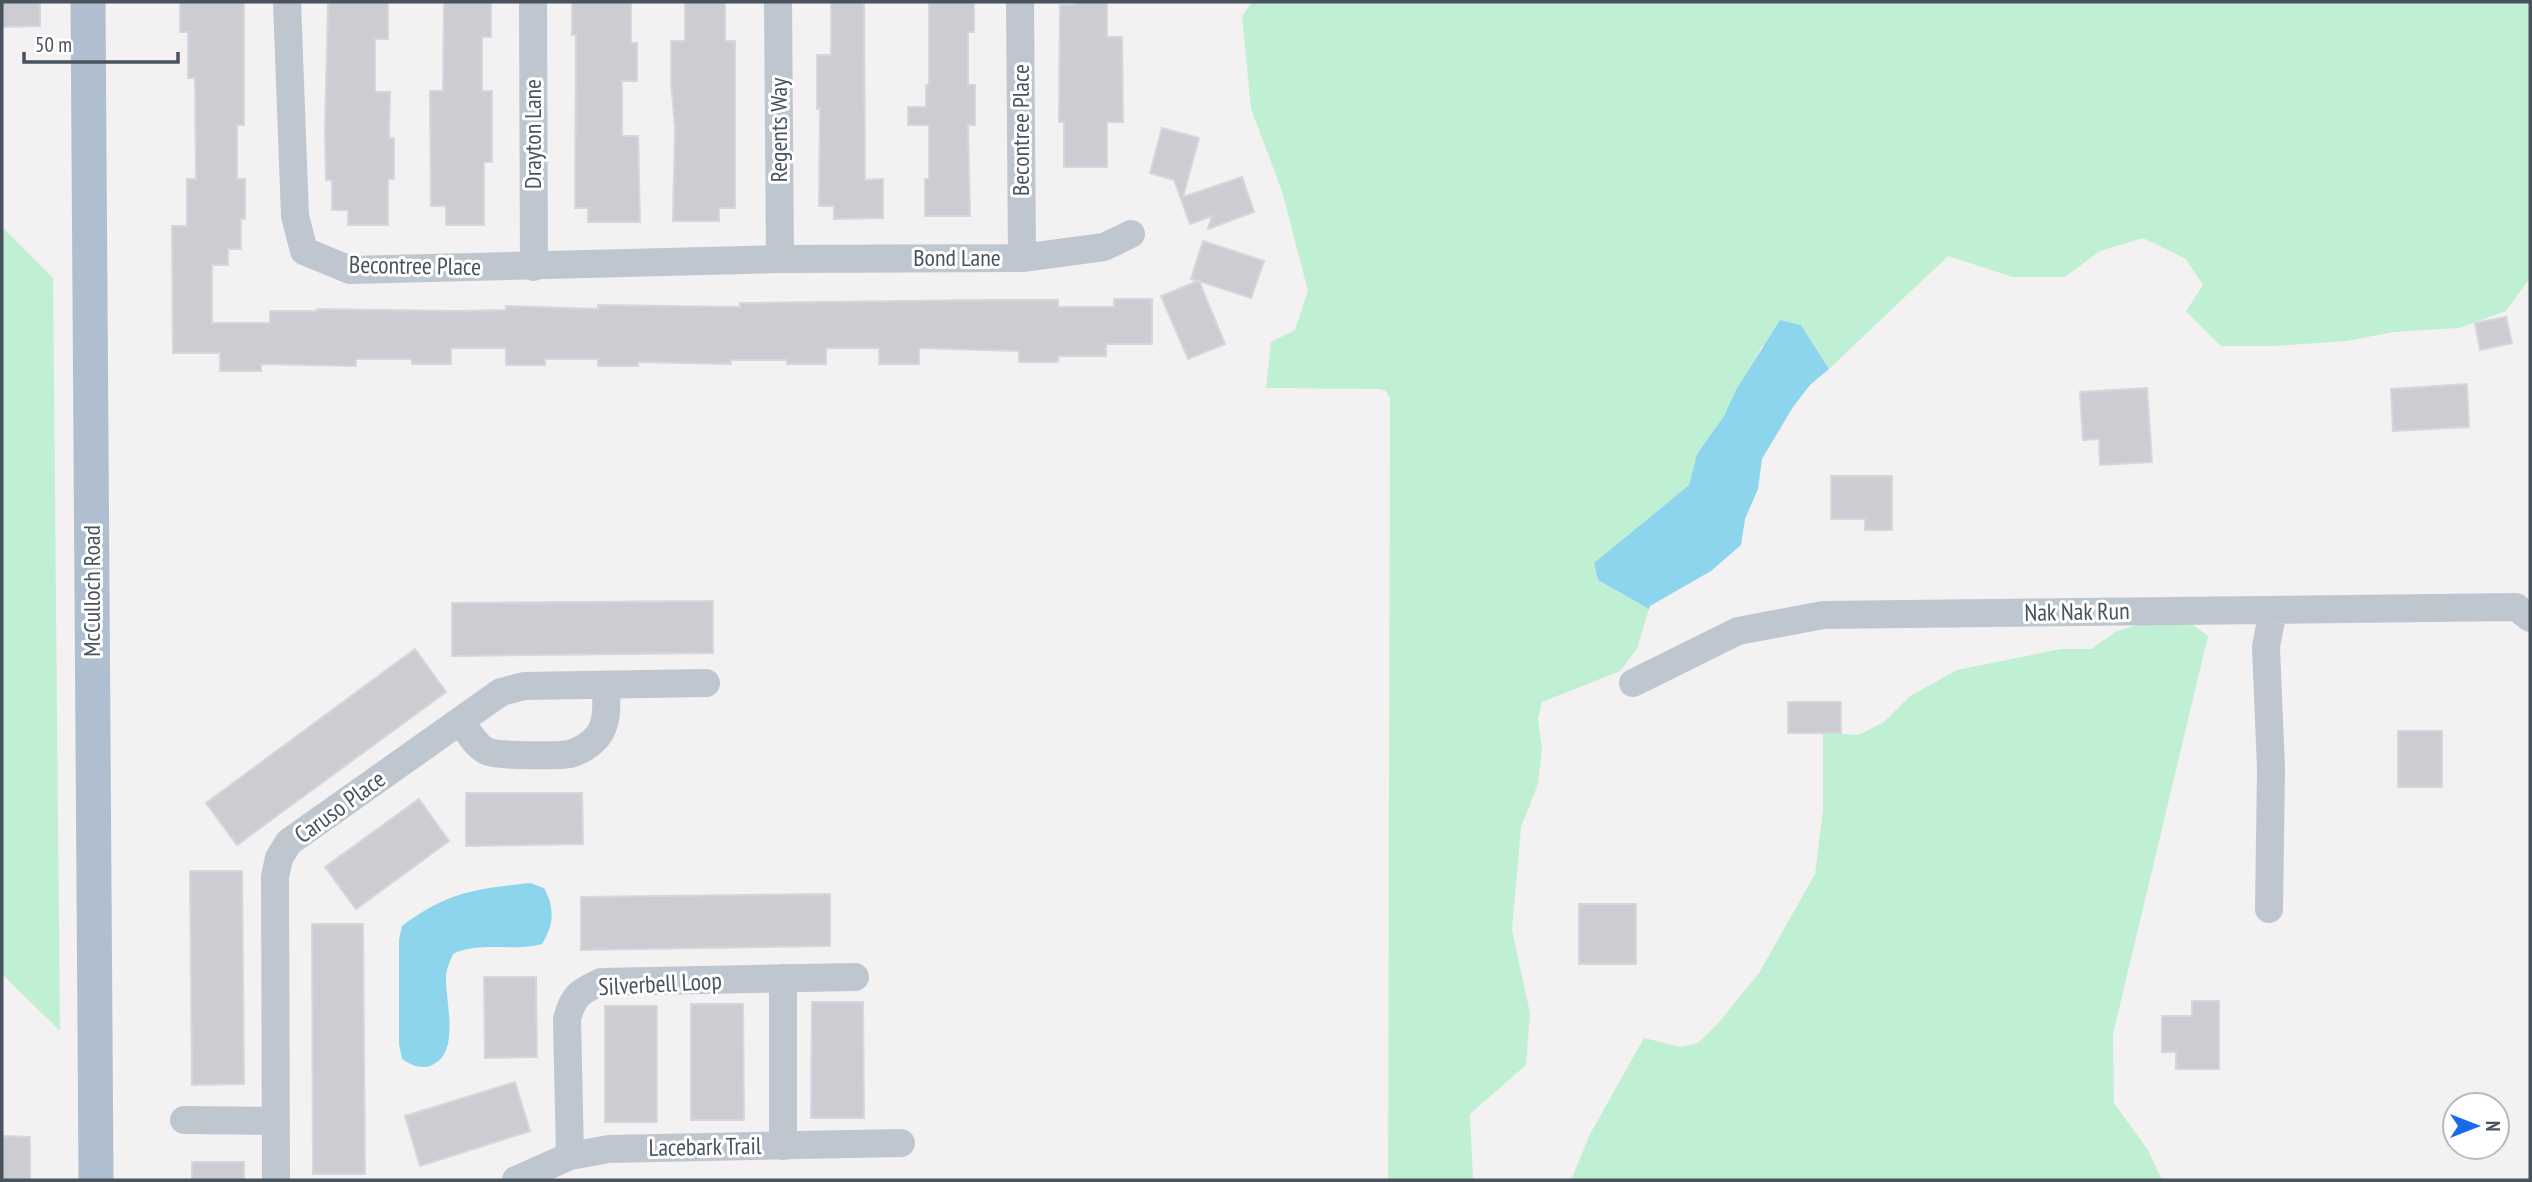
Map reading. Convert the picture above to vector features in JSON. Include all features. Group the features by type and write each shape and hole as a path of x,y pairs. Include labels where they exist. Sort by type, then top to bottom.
{"main road":[{"name":"McCulloch Road","path":"88,2 96,1180"}],"street":[{"name":"Becontree Place","path":"287,2 295,216 304,251 350,270 780,259"},
{"name":"Drayton Lane","path":"533,2 534,267"},
{"name":"Regents Way","path":"778,2 780,259"},
{"name":"Becontree Place","path":"1020,2 1022,258"},
{"name":"Bond Lane","path":"780,259 1022,258 1104,247 1131,234"},
{"name":"Nak Nak Run","path":"1633,684 1738,631 1823,615 2516,607 2530,618"},
{"path":"2269,909 2272,769 2266,647 2273,610"},
{"name":"Caruso Place","path":"275,1180 275,877 279,858 289,842 501,692 524,687 706,684"},
{"path":"461,721 476,743 488,752 569,754 586,747 599,735 606,717 606,685"},
{"name":"Silverbell Loop","path":"570,1156 567,1018 571,1002 585,989 601,982 855,977"},
{"path":"783,978 783,1146"},
{"path":"184,1120 275,1121"},
{"name":"Lacebark Trail","path":"516,1180 570,1156 609,1149 901,1143"}],"green space":[{"path":"1252,2 2530,2 2530,278 2506,311 2459,328 2394,332 2346,341 2277,346 2221,346 2186,311 2203,285 2186,259 2143,238 2100,251 2065,277 2013,277 1948,256 1829,369 1801,325 1762,346 1724,416 1697,454 1689,485 1594,563 1598,580 1649,609 1637,649 1620,671 1542,702 1538,719 1542,749 1538,784 1521,827 1512,930 1530,1013 1526,1065 1470,1114 1473,1180 1388,1180 1390,398 1386,391 1380,389 1266,388 1271,342 1295,330 1308,291 1282,191 1251,109 1242,16"},
{"path":"2,227 53,278 60,1031 2,974"},
{"path":"2148,622 2189,622 2208,636 2113,1034 2114,1103 2148,1150 2162,1180 1571,1180 1590,1134 1644,1038 1681,1047 1698,1043 1720,1021 1759,973 1815,874 1823,809 1823,732 1858,735 1884,722 1910,696 1957,670 2061,649 2091,649 2117,631"}],"water":[{"path":"1780,320 1801,325 1829,369 1810,385 1793,407 1762,459 1758,489 1745,519 1741,545 1711,571 1649,609 1598,580 1594,563 1689,485 1697,454 1724,416 1736,390"},
{"path":"530,883 544,888 550,903 551,923 542,944 474,948 453,954 446,975 449,1038 446,1050 441,1059 424,1067 402,1059 399,1044 399,940 402,926 433,906 462,894"}],"building":[{"path":"2,2 40,2 40,26 2,27"},
{"path":"180,2 244,2 244,125 237,125 237,179 245,179 245,219 241,219 241,249 228,249 228,265 212,265 212,323 270,323 270,311 317,309 458,311 506,310 506,306 598,309 598,305 740,307 740,303 986,300 1058,300 1058,307 1114,307 1114,299 1152,299 1152,344 1106,344 1106,356 1058,356 1058,362 1019,362 1019,351 919,348 919,364 879,364 879,348 826,348 826,364 787,364 787,360 731,360 731,364 638,362 638,366 598,366 598,359 545,359 545,365 506,365 506,348 451,348 451,364 412,364 412,359 356,359 356,366 261,364 261,371 220,371 220,353 173,353 172,226 187,226 187,179 196,179 195,78 188,78 188,32 180,32"},
{"path":"328,2 388,2 388,39 375,39 375,92 390,92 389,138 394,138 394,179 388,179 388,225 348,225 348,210 332,210 332,180 326,180 325,132"},
{"path":"444,2 491,2 491,37 482,37 482,91 492,91 492,162 484,162 484,225 446,225 446,206 431,206 430,91 443,91"},
{"path":"572,2 631,2 631,43 637,43 637,81 622,81 622,136 638,136 640,222 588,222 588,208 575,208 576,35 572,35"},
{"path":"685,2 725,2 725,41 735,41 735,208 719,208 719,221 673,221 675,128 671,41 685,41"},
{"path":"831,2 864,2 865,180 883,179 883,218 834,219 834,206 819,206 820,109 817,109 817,55 831,55"},
{"path":"929,2 974,2 974,32 968,32 968,85 975,85 975,125 968,125 970,216 925,216 925,179 929,179 929,125 908,125 908,107 926,107 926,85 929,85"},
{"path":"1075,2 1107,2 1107,37 1122,37 1123,122 1107,122 1107,167 1064,167 1064,122 1059,122 1060,5 1075,5"},
{"path":"1162,128 1199,138 1183,197 1242,177 1254,212 1208,229 1212,216 1190,224 1174,180 1150,173"},
{"path":"1203,241 1264,261 1251,298 1199,281 1225,344 1188,359 1161,296 1198,281 1191,279"},
{"path":"2506,317 2512,343 2480,350 2475,323"},
{"path":"2467,384 2469,427 2393,431 2391,389"},
{"path":"2147,388 2152,462 2100,465 2099,439 2083,440 2080,392"},
{"path":"1831,476 1892,476 1892,530 1865,530 1865,519 1831,519"},
{"path":"713,601 713,653 452,656 452,603"},
{"path":"415,649 446,692 237,845 206,803"},
{"path":"1788,702 1841,702 1841,733 1788,733"},
{"path":"2398,731 2442,731 2442,787 2398,787"},
{"path":"466,793 582,793 583,844 466,846"},
{"path":"419,799 449,841 356,909 325,867"},
{"path":"190,871 242,871 244,1084 192,1085"},
{"path":"830,894 830,946 581,950 581,897"},
{"path":"1579,904 1636,904 1636,964 1579,964"},
{"path":"312,924 363,924 365,1174 313,1174"},
{"path":"484,977 536,977 537,1057 485,1058"},
{"path":"2192,1001 2219,1001 2219,1069 2176,1069 2176,1052 2162,1052 2162,1016 2192,1016"},
{"path":"812,1002 863,1002 864,1118 811,1118"},
{"path":"691,1004 743,1004 744,1120 691,1120"},
{"path":"605,1006 657,1006 657,1122 605,1122"},
{"path":"515,1082 530,1131 420,1166 405,1116"},
{"path":"2,1136 30,1137 30,1180 2,1180"},
{"path":"192,1162 244,1162 244,1180 192,1180"}]}
